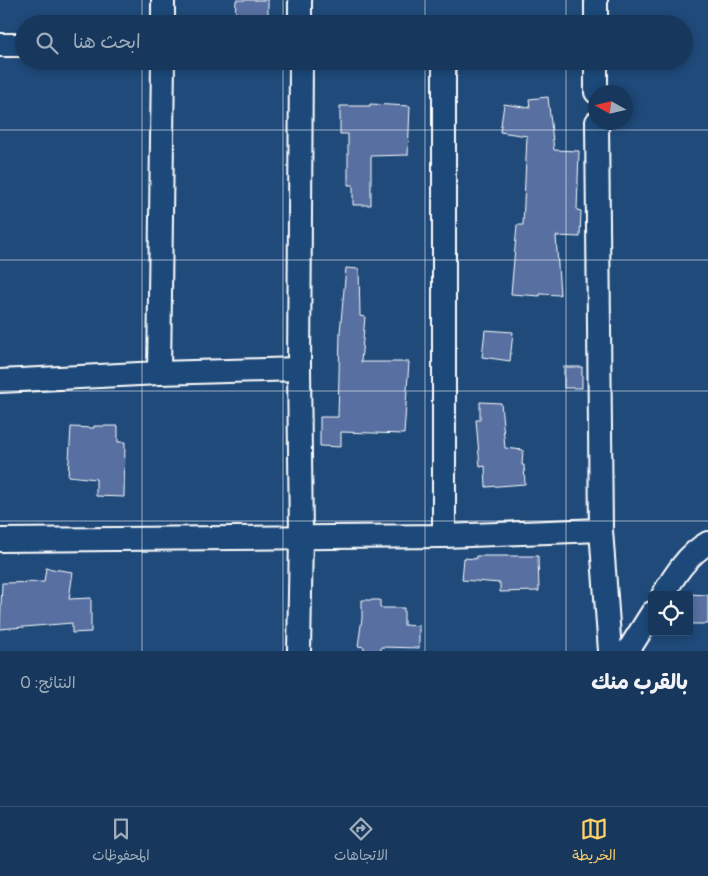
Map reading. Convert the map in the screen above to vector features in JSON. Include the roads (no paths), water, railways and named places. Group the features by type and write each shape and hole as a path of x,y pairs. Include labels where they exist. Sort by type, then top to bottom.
{"street":[{"path":"163,0 163,15"},
{"path":"300,0 300,15"},
{"path":"596,0 596,15"},
{"path":"0,45 15,45"},
{"path":"159,373 163,70"},
{"path":"299,651 301,536 299,370 301,70"},
{"path":"444,70 444,536"},
{"path":"596,70 596,85"},
{"path":"597,130 601,530 610,651"},
{"path":"0,381 159,373 299,370"},
{"path":"0,540 444,536 601,530"},
{"path":"665,591 676,572 701,547 708,543"},
{"path":"628,651 648,619"}]}
